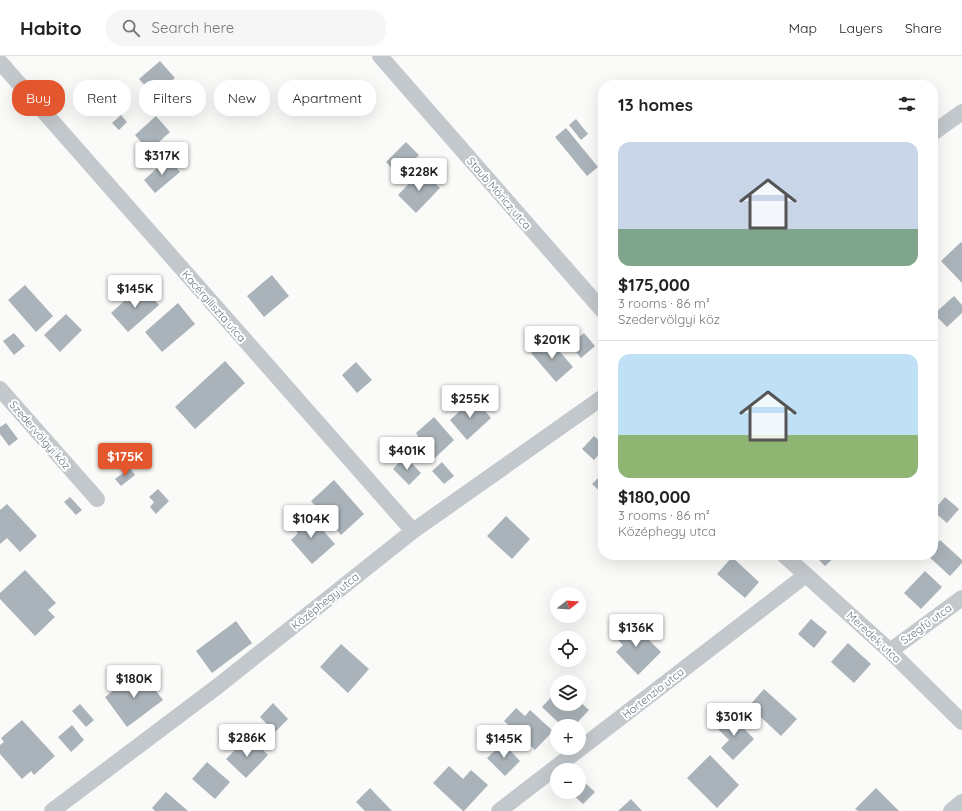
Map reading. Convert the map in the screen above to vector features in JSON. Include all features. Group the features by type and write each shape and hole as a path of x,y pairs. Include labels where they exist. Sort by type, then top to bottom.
{"street":[{"name":"Staub Móricz utca","path":"380,56 598,305"},
{"name":"Kacérgiliszta utca","path":"0,62 413,531"},
{"path":"938,129 962,112"},
{"name":"Szedervölgyi köz","path":"0,389 97,499"},
{"name":"Középhegy utca","path":"52,811 218,686 413,531 598,401"},
{"name":"Meredek utca","path":"789,560 890,651 962,722"},
{"name":"Hortenzia utca","path":"499,811 806,576"},
{"name":"Szegfű utca","path":"890,651 962,598"},
{"path":"951,811 962,802"}],"building":[{"path":"160,61 175,78 173,80 139,79"},
{"path":"120,116 122,116 127,122 119,130 112,123"},
{"path":"156,116 170,132 149,151 135,135"},
{"path":"576,119 588,134 581,140 569,125"},
{"path":"566,128 598,167 587,176 555,137"},
{"path":"406,142 419,155 399,175 386,162"},
{"path":"168,158 180,172 155,193 144,180"},
{"path":"422,170 440,188 416,213 398,195"},
{"path":"961,242 962,243 962,283 941,261"},
{"path":"272,275 289,296 264,317 247,296"},
{"path":"25,285 53,316 36,332 8,300"},
{"path":"141,286 159,305 128,332 111,313"},
{"path":"954,296 962,305 962,313 947,327 938,318 938,310"},
{"path":"178,303 195,324 162,352 145,332"},
{"path":"66,314 82,330 60,352 44,335"},
{"path":"14,333 25,346 14,355 3,341"},
{"path":"584,333 595,346 581,358 570,345"},
{"path":"548,338 573,367 556,382 531,353"},
{"path":"225,361 245,383 195,429 175,407"},
{"path":"356,362 372,380 357,393 342,375"},
{"path":"474,398 491,418 467,440 450,420"},
{"path":"434,417 454,440 435,458 417,437 418,436 416,433"},
{"path":"6,423 18,439 9,446 0,434 0,427"},
{"path":"594,436 598,440 598,456 594,460 582,449"},
{"path":"405,456 421,473 409,485 393,469"},
{"path":"442,462 454,476 444,484 432,471"},
{"path":"130,468 135,475 121,486 115,479"},
{"path":"598,478 598,489 592,484"},
{"path":"334,480 364,514 341,535 311,501"},
{"path":"158,489 169,501 156,514 150,507 154,502 149,497"},
{"path":"70,497 82,510 76,515 64,502"},
{"path":"945,497 959,509 947,523 938,515 938,505"},
{"path":"7,504 37,536 20,552 7,538 0,544 0,510"},
{"path":"308,513 335,544 312,564 291,540 298,533 292,527"},
{"path":"506,516 530,539 512,559 487,536"},
{"path":"940,540 962,560 962,563 950,576 932,560 938,560 938,542"},
{"path":"729,560 735,560 759,582 745,598 717,574"},
{"path":"819,560 832,560 825,566"},
{"path":"25,570 56,603 48,610 55,617 35,636 0,599 0,593"},
{"path":"925,571 942,587 921,609 904,593"},
{"path":"811,619 827,632 814,648 798,634"},
{"path":"629,620 661,652 638,675 616,652 623,645 614,636"},
{"path":"236,621 252,643 212,673 196,651"},
{"path":"848,643 871,664 854,683 831,662"},
{"path":"341,644 369,669 348,693 320,667"},
{"path":"140,670 163,700 127,727 105,697"},
{"path":"764,689 797,719 781,736 749,706"},
{"path":"550,698 550,711 586,711 586,707 589,710 581,719 555,719 542,707"},
{"path":"273,703 288,719 275,732 260,717"},
{"path":"80,704 94,720 86,727 72,711"},
{"path":"516,708 525,716 530,710 550,728 550,734 535,750 504,721"},
{"path":"730,714 754,739 733,760 721,748 729,740 716,727"},
{"path":"22,720 55,756 34,775 31,771 22,779 0,754 0,745 4,742 1,738"},
{"path":"72,725 84,740 71,752 58,737"},
{"path":"252,739 268,755 246,778 226,759 238,747 241,750"},
{"path":"503,743 520,761 505,776 487,758"},
{"path":"710,755 739,785 717,808 687,778"},
{"path":"207,762 230,782 215,799 192,779"},
{"path":"449,766 463,779 471,770 488,785 464,811 433,783"},
{"path":"586,784 595,792 583,804 578,799 586,799"},
{"path":"370,788 392,811 365,811 356,802"},
{"path":"876,788 899,811 858,811 855,809"},
{"path":"166,792 188,811 155,811 152,808"},
{"path":"631,799 642,811 618,811"}]}
